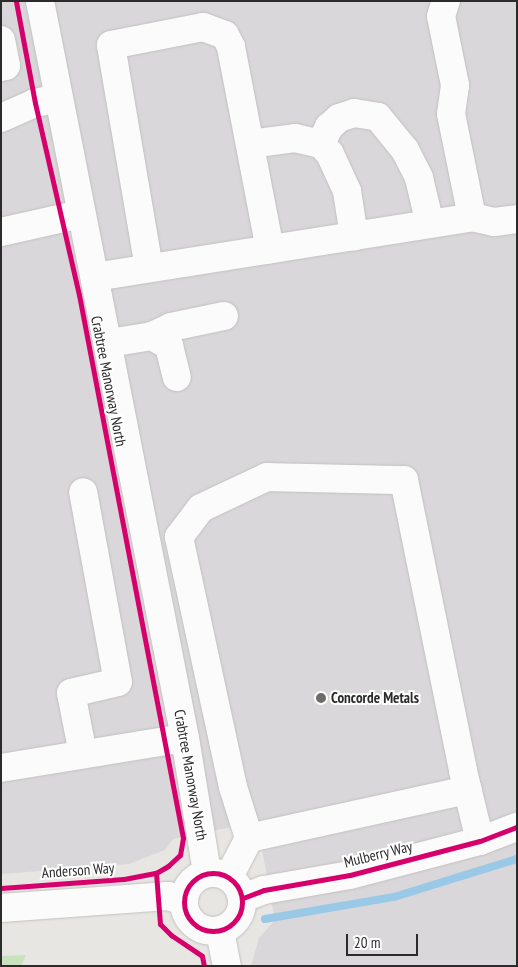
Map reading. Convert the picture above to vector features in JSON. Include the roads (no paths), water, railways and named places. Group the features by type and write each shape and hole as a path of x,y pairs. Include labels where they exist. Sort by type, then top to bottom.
{"street":[{"name":"Crabtree Manorway North","path":"40,1 81,214 109,343 185,738 226,883 240,915 232,925 220,931"},
{"path":"446,1 441,16 455,85 452,114 472,217"},
{"path":"149,268 111,46 203,27 225,34 231,46 270,249"},
{"path":"1,40 6,66 1,67"},
{"path":"1,118 35,103 58,98"},
{"path":"321,144 329,127 339,118 354,113 378,117 405,150 419,178 430,224"},
{"path":"250,144 295,138 321,144 330,154 347,191 354,236"},
{"path":"1,232 81,214"},
{"path":"95,277 472,217 494,222 517,219"},
{"path":"109,343 152,336 171,327 224,316"},
{"path":"152,336 169,346 177,377"},
{"path":"227,966 220,931 200,928 190,920 184,900 191,882 226,883 249,838 233,787 180,537 201,508 267,477 404,480 480,841"},
{"path":"83,492 118,682 71,693 83,754"},
{"path":"1,768 185,738"},
{"path":"249,838 468,790"},
{"name":"Mulberry Way","path":"226,883 264,890 350,875 480,841 517,827"},
{"path":"1,908 168,896 184,900"}],"waterway":[{"path":"265,919 394,897 517,859"}],"place":[{"name":"Concorde Metals","path":"321,698"}]}
